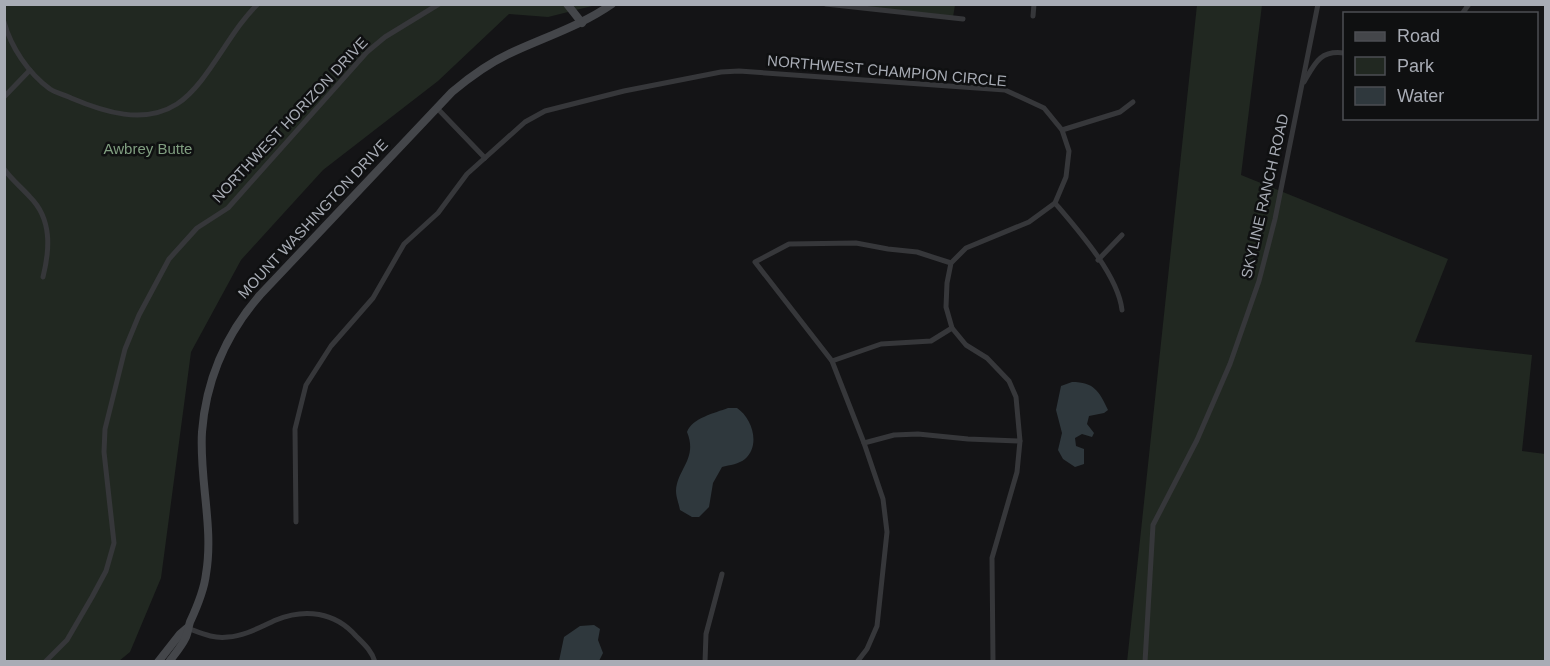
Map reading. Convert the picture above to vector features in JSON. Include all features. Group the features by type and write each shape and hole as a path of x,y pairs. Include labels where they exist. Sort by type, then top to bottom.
{"main road":[{"path":"567,4 582,23"},
{"name":"MOUNT WASHINGTON DRIVE","path":"169,662 186,638 206,575 208,548 202,434 209,390 221,353 239,321 260,295 452,92 486,66 513,51 582,23 612,4"},
{"name":"MOUNT WASHINGTON DRIVE","path":"158,662 180,634 188,628"}],"street":[{"path":"4,22 9,37 30,70 51,89 86,104 128,115 150,115 183,99 206,72 247,15 258,4"},
{"name":"NORTHWEST HORIZON DRIVE","path":"45,662 67,640 92,597 111,557 114,543 104,452 105,429 125,349 139,315 169,259 197,228 228,208 367,52 385,37 440,4"},
{"path":"826,4 963,19"},
{"path":"1033,16 1034,4"},
{"name":"SKYLINE RANCH ROAD","path":"1146,662 1153,525 1197,440 1230,364 1259,281 1275,219 1317,4"},
{"path":"1302,85 1322,56 1334,51 1343,53"},
{"path":"4,97 30,70"},
{"name":"NORTHWEST CHAMPION CIRCLE","path":"296,522 295,429 306,385 331,346 373,298 404,244 438,213 467,174 525,122 545,111 634,89 721,72 739,71 1005,90 1044,108 1062,130 1069,151 1066,177 1055,203"},
{"path":"1062,130 1120,112 1132,102"},
{"path":"436,107 485,158"},
{"path":"4,169 32,198 46,224 48,250 43,277"},
{"path":"993,662 992,558 1017,472 1020,441 1016,397 1009,381 987,358 966,345 952,328 946,307 951,263 966,248 1029,222 1055,203 1085,237 1120,296 1122,310"},
{"path":"1098,260 1122,236"},
{"path":"857,662 867,649 877,626 887,532 883,499 832,361 755,262 789,244 855,243 917,252 951,263"},
{"path":"832,361 881,344 931,341 952,328"},
{"path":"864,443 894,435 918,434 1020,441"},
{"path":"705,662 706,634 722,574"},
{"path":"188,628 210,636 229,637 252,631 294,614 331,616 350,628 373,654 375,662"}],"green space":[{"name":"Awbrey Butte","path":"4,5 596,5 548,17 509,14 438,81 323,170 241,260 191,352 161,578 130,652 119,661 5,661"},
{"path":"836,5 955,5 953,17"},
{"path":"1197,5 1262,5 1241,175 1448,259 1415,342 1532,355 1522,451 1545,454 1545,661 1127,662"}],"water":[{"path":"1072,382 1086,384 1095,389 1108,410 1089,416 1087,424 1094,433 1092,437 1082,434 1075,438 1076,446 1084,449 1084,464 1075,467 1063,459 1058,450 1062,433 1056,410 1061,386"},
{"path":"728,408 737,408 747,418 753,432 753,447 743,461 722,467 713,483 709,507 699,517 692,517 680,510 676,493 677,483 689,457 690,441 687,432 699,420"},
{"path":"594,625 600,629 598,640 603,653 599,661 559,661 564,637 580,626"}]}
